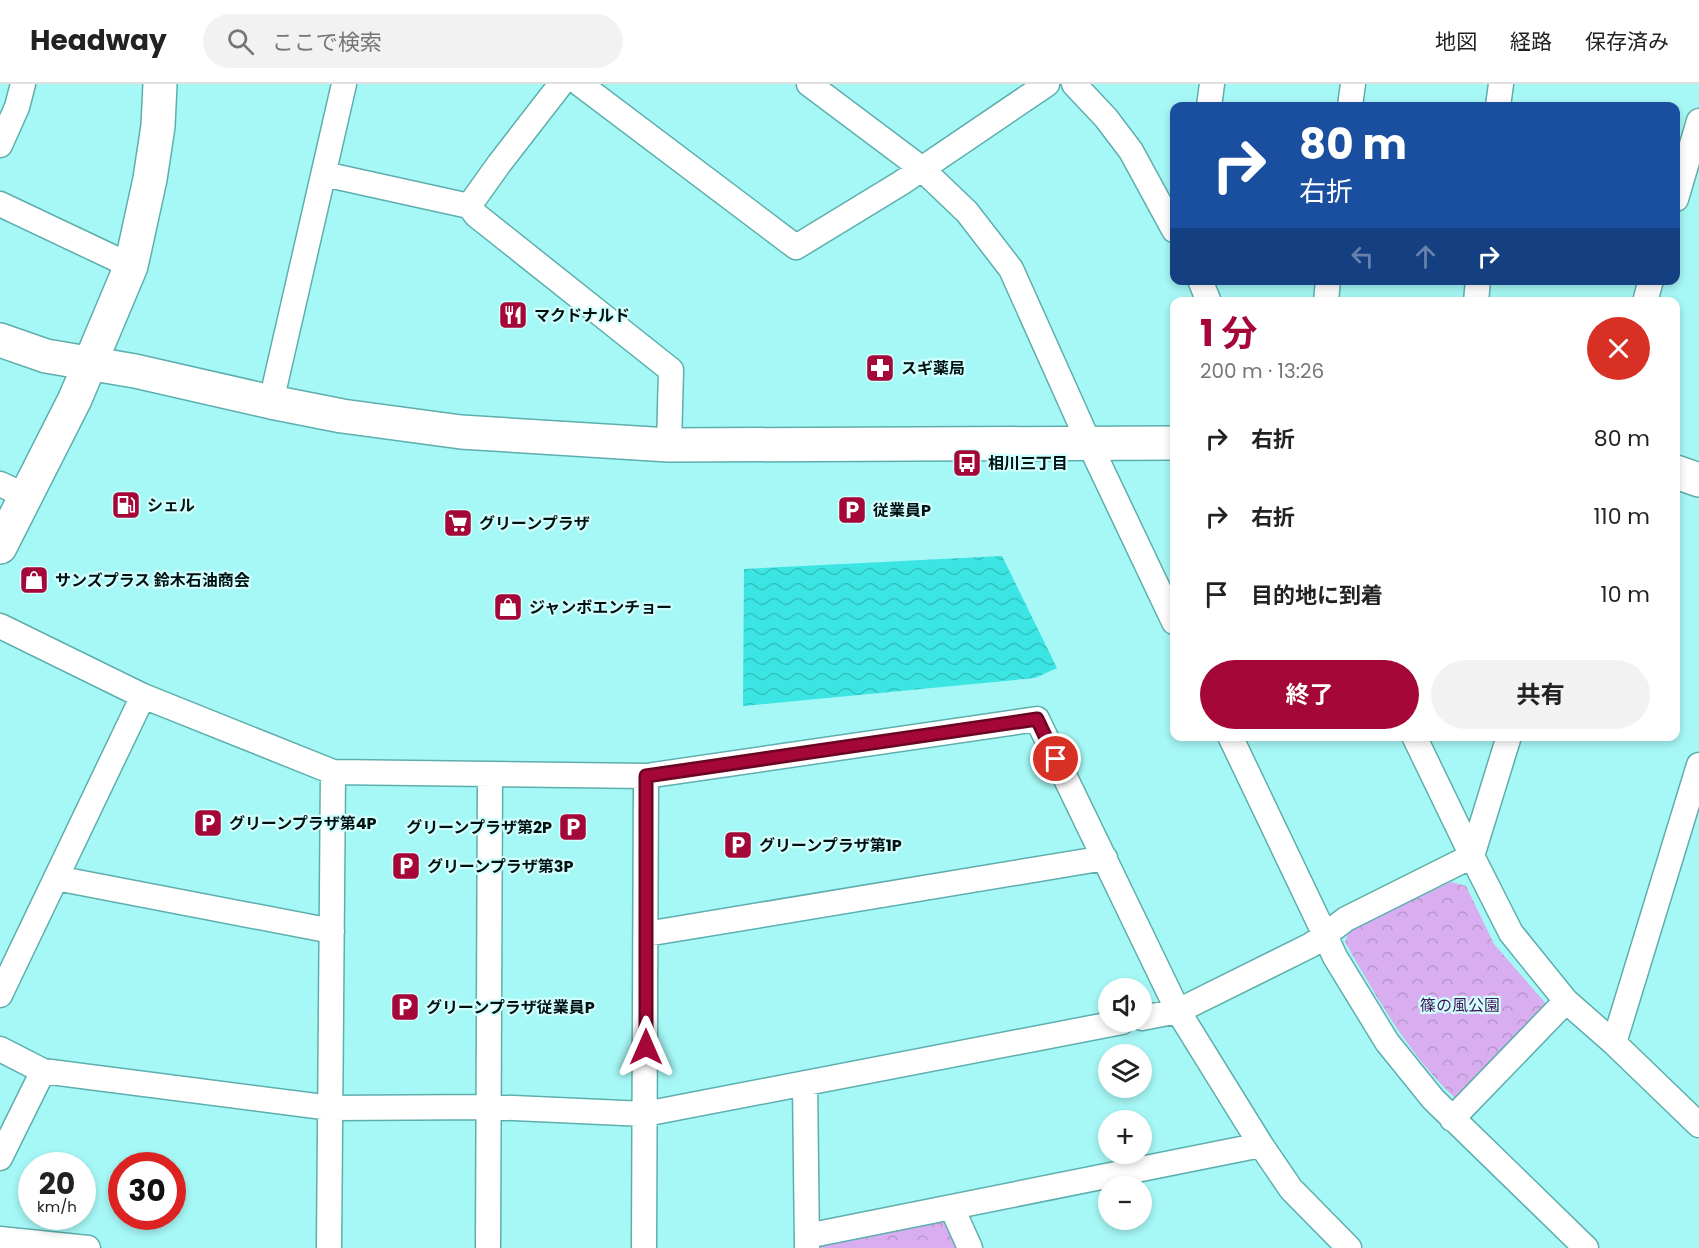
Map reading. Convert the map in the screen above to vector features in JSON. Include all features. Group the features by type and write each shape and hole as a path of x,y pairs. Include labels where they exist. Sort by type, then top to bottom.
{"street":[{"path":"0,145 17,107 23,84"},
{"path":"0,548 13,490 75,399 131,266 150,179 158,126 160,84"},
{"path":"271,402 344,84"},
{"path":"469,206 561,84"},
{"path":"580,84 796,247 902,183 1047,84"},
{"path":"809,84 921,168 967,212 1011,269 1089,443 1170,614"},
{"path":"1074,84 1107,118 1131,151 1170,223"},
{"path":"1210,102 1212,84"},
{"path":"1351,102 1353,84"},
{"path":"1499,102 1501,84"},
{"path":"1681,161 1699,121"},
{"path":"324,174 469,206 476,215 670,370 669,445"},
{"path":"0,204 131,266"},
{"path":"0,340 46,356 135,371 271,402 342,416 461,432 669,445 1170,444"},
{"path":"1680,473 1699,480"},
{"path":"0,626 143,696 333,772 646,776 1037,719 1178,1011 1291,1189 1349,1248"},
{"path":"0,995 143,696"},
{"path":"1232,741 1335,957 1387,1042 1452,1119 1586,1248"},
{"path":"1416,741 1511,933 1566,1001 1614,1043 1699,1125"},
{"path":"1152,1016 1178,1011 1311,945 1346,919 1472,856 1507,741"},
{"path":"1614,1043 1699,765"},
{"path":"329,1248 333,772"},
{"path":"488,1248 490,774"},
{"path":"644,1248 646,776"},
{"path":"646,934 1105,858"},
{"path":"56,878 332,931"},
{"path":"1452,1119 1566,1001"},
{"path":"0,1049 43,1071 331,1108 489,1107 645,1114 1098,1027"},
{"path":"0,1158 43,1071"},
{"path":"805,1083 807,1242 952,1208 1261,1145"},
{"path":"952,1208 970,1248"},
{"path":"0,1239 88,1248"}],"green space":[{"name":"篠の風公園","path":"1451,882 1466,886 1494,944 1547,1005 1467,1095 1454,1097 1407,1043 1345,942 1350,930"},
{"path":"938,1220 951,1227 960,1248 820,1248 826,1240"}],"water":[{"path":"1002,556 1057,668 1035,678 743,706 744,569"}],"place":[{"name":"マクドナルド","path":"513,315"},
{"name":"スギ薬局","path":"880,368"},
{"name":"相川三丁目","path":"967,463"},
{"name":"シェル","path":"126,505"},
{"name":"従業員P","path":"852,510"},
{"name":"グリーンプラザ","path":"458,523"},
{"name":"サンズプラス 鈴木石油商会","path":"34,580"},
{"name":"ジャンボエンチョー","path":"508,607"},
{"name":"グリーンプラザ第4P","path":"208,823"},
{"name":"グリーンプラザ第2P","path":"573,827"},
{"name":"グリーンプラザ第1P","path":"738,845"},
{"name":"グリーンプラザ第3P","path":"406,866"},
{"name":"グリーンプラザ従業員P","path":"405,1007"}],"route":[{"path":"646,1047 646,776 1037,719 1056,759"}]}
